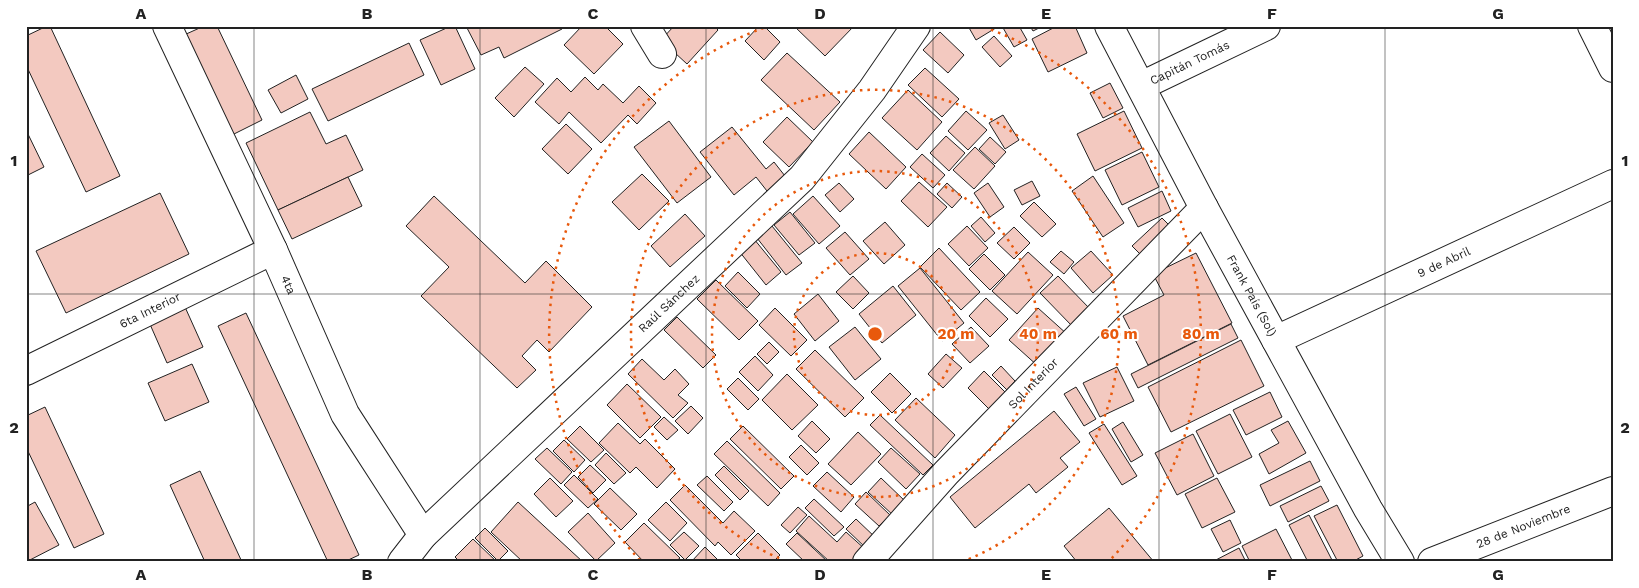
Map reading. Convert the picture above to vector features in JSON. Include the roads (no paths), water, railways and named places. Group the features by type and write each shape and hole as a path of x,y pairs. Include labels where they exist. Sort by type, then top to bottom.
{"street":[{"name":"4ta","path":"167,26 273,250 346,414 423,535"},
{"path":"645,26 662,54"},
{"name":"Raúl Sánchez","path":"402,562 423,535 802,178 872,90 916,26"},
{"name":"Frank País (Sol)","path":"1109,26 1204,208 1368,509 1400,562"},
{"name":"Capitán Tomás","path":"1141,86 1266,26"},
{"path":"1592,26 1613,68"},
{"name":"9 de Abril","path":"1276,340 1613,184"},
{"name":"Sol Interior","path":"867,562 946,473 1204,208"},
{"name":"6ta Interior","path":"26,371 273,250"},
{"name":"28 de Noviembre","path":"1432,562 1613,491"}]}
